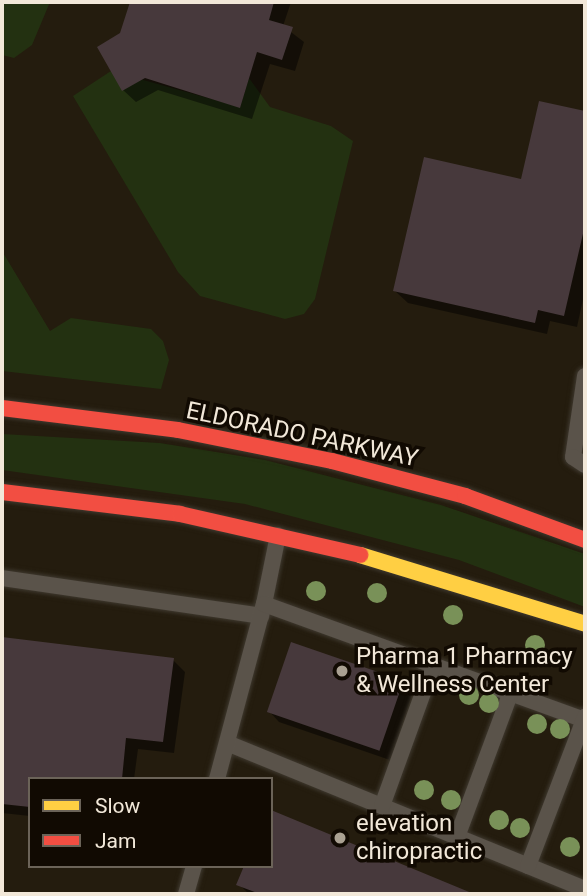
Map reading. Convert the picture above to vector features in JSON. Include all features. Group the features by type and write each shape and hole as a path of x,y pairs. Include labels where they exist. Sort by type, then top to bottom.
{"main road":[{"name":"ELDORADO PARKWAY","path":"2,408 178,430 332,461 465,496 585,540"},
{"path":"2,492 180,514 354,552 585,624"}],"lane":[{"path":"585,376 573,457 585,465"},
{"path":"218,777 263,610 278,535"},
{"path":"2,578 263,610 433,664 585,719 528,866"},
{"path":"382,806 433,664"},
{"path":"457,837 511,692"},
{"path":"227,743 585,889"},
{"path":"186,894 193,868"}],"green space":[{"path":"2,2 50,2 32,45 14,58 2,55"},
{"path":"111,71 240,107 249,78 270,107 331,126 353,141 315,299 304,314 285,319 200,296 178,272 73,96"},
{"path":"2,251 50,331 71,318 151,329 163,341 169,360 161,389 2,371"},
{"path":"2,434 160,443 265,460 441,505 585,554 585,607 459,560 245,504 2,470"}],"building":[{"path":"130,2 274,2 269,20 293,27 282,60 257,52 240,108 145,78 122,91 97,47 120,33"},
{"path":"539,101 585,111 585,225 564,316 538,310 535,323 393,291 424,157 521,179"},
{"path":"2,637 174,658 163,742 126,738 122,777 28,777 28,807 2,804"},
{"path":"291,642 404,681 379,751 267,712"},
{"path":"273,811 474,894 260,894 236,885 243,868 273,868"}],"traffic: slow":[{"path":"360,555 585,624"}],"traffic: jam":[{"path":"2,408 178,430 332,461 465,496 585,540"},
{"path":"2,492 180,514 360,555"}],"place":[{"name":"Pharma 1 Pharmacy & Wellness Center","path":"342,671"},
{"name":"elevation chiropractic","path":"340,838"}]}
